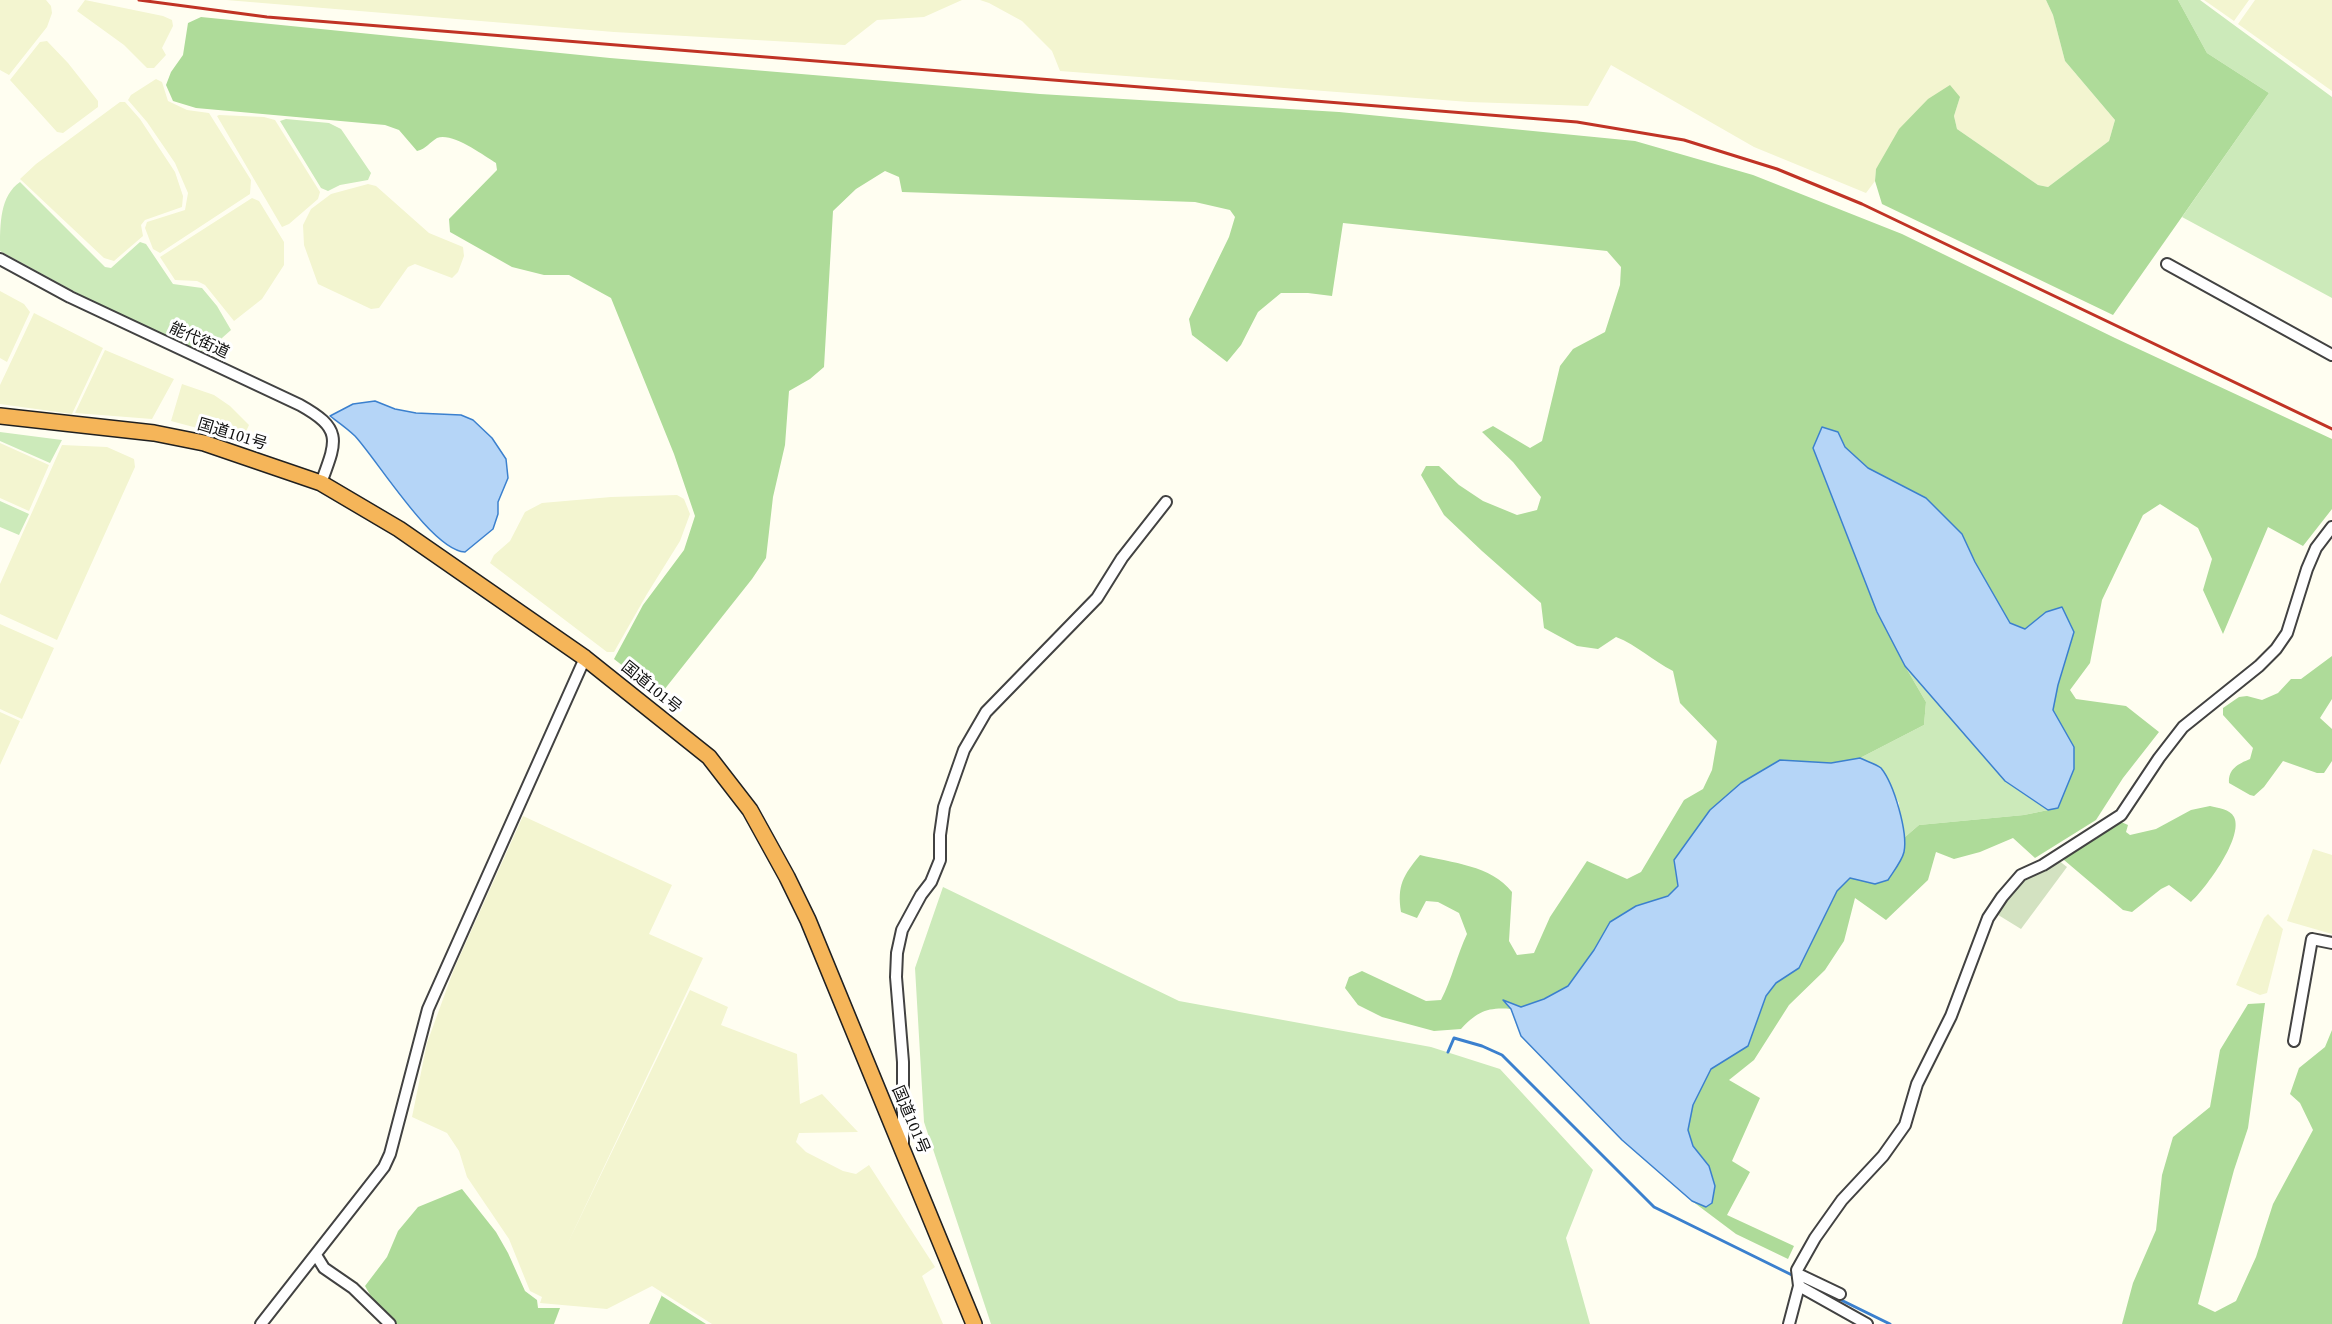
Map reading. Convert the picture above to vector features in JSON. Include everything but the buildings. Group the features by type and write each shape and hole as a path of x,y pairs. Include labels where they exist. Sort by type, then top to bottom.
{"highway":[{"name":"国道101号","path":"0,416 154,433 204,443 321,483 399,529 585,658 709,757 750,810 808,920 974,1324"}],"street":[{"name":"能代街道","path":"0,259 70,297 300,405 323,418 333,433 332,453 321,483"},
{"path":"2167,264 2332,355"},
{"path":"903,1150 903,1062 896,977 897,953 902,930 921,895 932,882 940,860 940,835 944,807 964,750 986,712 1097,598 1122,558 1166,502"},
{"path":"1789,1324 1799,1286 1797,1270 1815,1238 1842,1200 1883,1156 1905,1125 1917,1084 1950,1016 1988,918 2002,897 2021,875 2043,865 2121,814 2159,758 2183,728 2259,666 2276,649 2287,633 2316,548 2332,527"},
{"path":"261,1324 384,1167 390,1154 428,1010 585,658"},
{"path":"2294,1041 2312,939 2332,943"},
{"path":"316,1255 324,1268 353,1288 390,1324"},
{"path":"1798,1274 1840,1294"},
{"path":"1799,1286 1851,1321 1867,1324"}],"green space":[{"path":"0,0 46,0 51,6 52,13 47,27 9,75 0,70"},
{"path":"85,0 163,16 172,20 173,26 162,48 166,55 154,68 147,68 124,45 77,11"},
{"path":"226,0 962,0 924,17 877,20 845,45 614,32"},
{"path":"980,0 2046,0 2053,15 2065,61 2115,120 2109,141 2048,187 2038,185 1957,129 1954,116 1960,97 1876,169 1875,181 1866,193 1754,147 1611,65 1588,106 1469,102 1060,71 1052,51 1022,21"},
{"path":"2046,0 2178,0 2207,53 2269,93 2113,315 1882,204 1875,181 1876,169 1899,129 1928,99 1950,85 1960,97 1954,116 1957,129 2038,185 2048,187 2109,141 2115,120 2065,61 2053,15"},
{"path":"2178,0 2200,0 2332,97 2332,298 2182,217 2269,93 2207,53"},
{"path":"2204,0 2249,0 2234,21"},
{"path":"2255,0 2332,0 2332,91 2238,24"},
{"path":"201,17 610,58 1040,94 1339,112 1635,141 1753,175 1902,234 2115,338 2332,439 2332,509 2303,546 2268,527 2223,634 2203,590 2212,559 2198,528 2160,504 2143,515 2102,600 2090,663 2070,690 2076,699 2126,706 2159,732 2123,778 2096,820 2035,858 2013,838 1980,852 1954,859 1936,852 1928,880 1886,920 1855,898 1844,941 1825,970 1789,1005 1754,1060 1729,1080 1760,1098 1732,1161 1750,1172 1727,1215 1794,1246 1788,1259 1736,1234 1692,1201 1706,1207 1709,1166 1693,1146 1688,1130 1693,1105 1711,1069 1748,1046 1766,996 1776,983 1799,968 1837,891 1850,878 1875,884 1903,854 1905,837 1919,825 2024,815 2058,808 2074,747 2053,710 2058,685 2046,612 2025,630 2010,623 1975,562 1962,534 1903,486 1868,468 1845,447 1838,432 1813,448 1877,612 1926,702 1924,725 1860,758 1831,763 1780,760 1710,810 1674,860 1678,886 1668,896 1636,906 1594,950 1568,986 1544,999 1521,1007 1504,1001 1511,1009 1483,1012 1472,1018 1461,1029 1434,1031 1382,1017 1358,1005 1345,988 1349,977 1362,971 1426,1001 1441,1000 1467,934 1459,913 1438,902 1426,901 1417,918 1401,912 1400,895 1403,881 1420,855 1470,866 1503,883 1512,892 1509,941 1517,955 1534,953 1550,917 1587,861 1627,879 1641,872 1684,800 1703,789 1712,770 1717,741 1680,703 1673,671 1616,637 1598,649 1577,646 1544,628 1541,603 1444,515 1421,475 1426,466 1439,466 1459,485 1483,501 1517,515 1537,510 1541,497 1513,462 1482,432 1493,426 1530,448 1542,441 1560,366 1573,349 1605,332 1620,285 1621,267 1607,251 1343,223 1332,296 1281,293 1258,312 1241,345 1227,362 1192,335 1189,319 1229,237 1235,217 1230,210 1195,202 902,192 899,177 885,171 856,189 833,211 824,367 810,379 789,391 785,445 773,497 766,558 660,695 614,659 643,605 684,550 695,516 674,454 611,298 569,275 544,275 512,267 450,232 449,219 497,170 496,163 459,141 451,138 437,138 417,151 399,130 385,125 196,108 173,101 166,85 171,72 183,55 188,23"},
{"path":"47,41 98,101 98,107 63,133 57,132 10,80 40,42"},
{"path":"156,79 162,82 168,101 187,110 209,113 251,180 250,194 160,253 153,249 145,228 147,222 185,210 188,193 175,163 147,122 128,100 131,95"},
{"path":"120,102 125,102 140,119 175,172 183,196 182,207 145,220 141,225 143,236 114,261 104,258 20,179 36,164"},
{"path":"217,116 264,117 275,120 320,192 318,199 289,224 282,227"},
{"path":"286,119 329,123 341,129 371,173 368,180 340,185 328,191 321,188 280,121"},
{"path":"20,182 105,267 111,268 140,242 146,244 173,284 202,288 217,306 231,330 213,346 202,351 175,341 99,305 0,251 2,211 8,195"},
{"path":"368,184 376,186 429,233 463,247 464,256 458,272 452,278 415,264 408,267 379,308 371,309 318,284 304,245 303,225 311,209 331,194"},
{"path":"252,198 259,201 284,242 284,265 262,299 234,321 205,285 197,281 175,280 160,257"},
{"path":"0,291 24,304 30,312 7,362 0,358"},
{"path":"34,313 103,348 72,414 0,404 0,385"},
{"path":"105,350 174,379 152,419 75,413"},
{"path":"182,384 214,395 230,406 249,425 242,440 171,421"},
{"path":"0,432 62,440 50,463 0,441"},
{"path":"0,443 49,465 29,511 0,498"},
{"path":"62,445 107,447 134,459 135,467 57,640 0,614 0,584"},
{"path":"677,495 684,499 690,514 680,541 614,652 607,652 490,563 494,555 510,541 525,512 542,503 611,497"},
{"path":"0,501 29,514 19,535 0,527"},
{"path":"0,624 54,648 22,719 0,709"},
{"path":"2332,656 2332,699 2320,718 2332,729 2332,761 2324,773 2317,773 2283,761 2264,787 2254,796 2229,783 2232,771 2250,759 2253,748 2223,715 2223,708 2239,697 2247,696 2262,700 2278,693 2291,679 2301,679"},
{"path":"1905,666 2005,781 2048,810 2024,815 1919,825 1905,837 1899,803 1880,768 1860,758 1924,725 1926,702"},
{"path":"0,712 20,721 0,765"},
{"path":"2210,806 2224,809 2232,814 2236,826 2234,837 2222,862 2191,902 2169,885 2132,912 2123,910 2064,860 2068,853 2119,821 2128,825 2126,832 2130,835 2156,829 2191,810"},
{"path":"523,816 672,885 649,934 703,958 565,1249 690,990 728,1007 721,1025 797,1054 800,1104 822,1094 858,1132 799,1133 796,1142 806,1152 843,1171 856,1174 869,1165 935,1267 922,1276 943,1324 712,1324 652,1286 607,1309 540,1303 542,1297 530,1291 509,1239 467,1177 459,1151 447,1133 412,1117 427,1043 454,969"},
{"path":"2313,849 2332,855 2332,934 2287,921"},
{"path":"2058,860 2067,867 2021,929 1995,913 2024,879"},
{"path":"943,887 1179,1001 1431,1047 1500,1069 1593,1170 1566,1238 1590,1324 991,1324 924,1122 915,968"},
{"path":"2268,914 2283,929 2267,993 2260,995 2236,985 2264,918"},
{"path":"2265,1003 2248,1128 2234,1170 2198,1304 2215,1312 2236,1301 2256,1257 2273,1204 2313,1130 2300,1103 2290,1094 2299,1068 2325,1047 2332,1030 2332,1324 2122,1324 2133,1283 2156,1230 2162,1175 2173,1137 2210,1107 2220,1050 2248,1004"},
{"path":"462,1189 496,1232 525,1291 537,1300 538,1308 560,1308 554,1324 396,1324 377,1307 365,1286 387,1257 398,1231 418,1207"},
{"path":"662,1296 706,1324 649,1324"}],"water":[{"path":"375,401 395,409 416,413 461,415 473,420 492,438 506,459 508,478 498,502 498,514 493,529 465,552 437,537 406,503 355,436 330,416 353,404"},
{"path":"1822,427 1838,432 1845,447 1868,468 1926,498 1962,534 1975,562 2010,623 2025,629 2046,612 2062,607 2074,632 2053,710 2074,747 2074,769 2058,808 2048,810 2005,781 1905,666 1877,612 1813,448"},
{"path":"1860,758 1881,768 1891,785 1902,821 1905,843 1903,855 1888,880 1875,884 1850,878 1837,891 1799,968 1776,983 1766,996 1748,1046 1711,1069 1693,1105 1688,1130 1693,1146 1709,1166 1715,1186 1712,1203 1706,1207 1692,1201 1622,1140 1521,1036 1511,1009 1503,1000 1521,1007 1544,999 1568,986 1594,950 1610,922 1636,906 1668,896 1678,886 1674,860 1710,810 1741,783 1780,760 1831,763"}],"waterway":[{"path":"1448,1052 1454,1038 1482,1046 1502,1055 1654,1207 1796,1277"},
{"path":"1837,1298 1890,1324"}],"railway":[{"path":"139,0 267,17 1577,122 1684,140 1777,169 1862,204 2332,429"}]}
